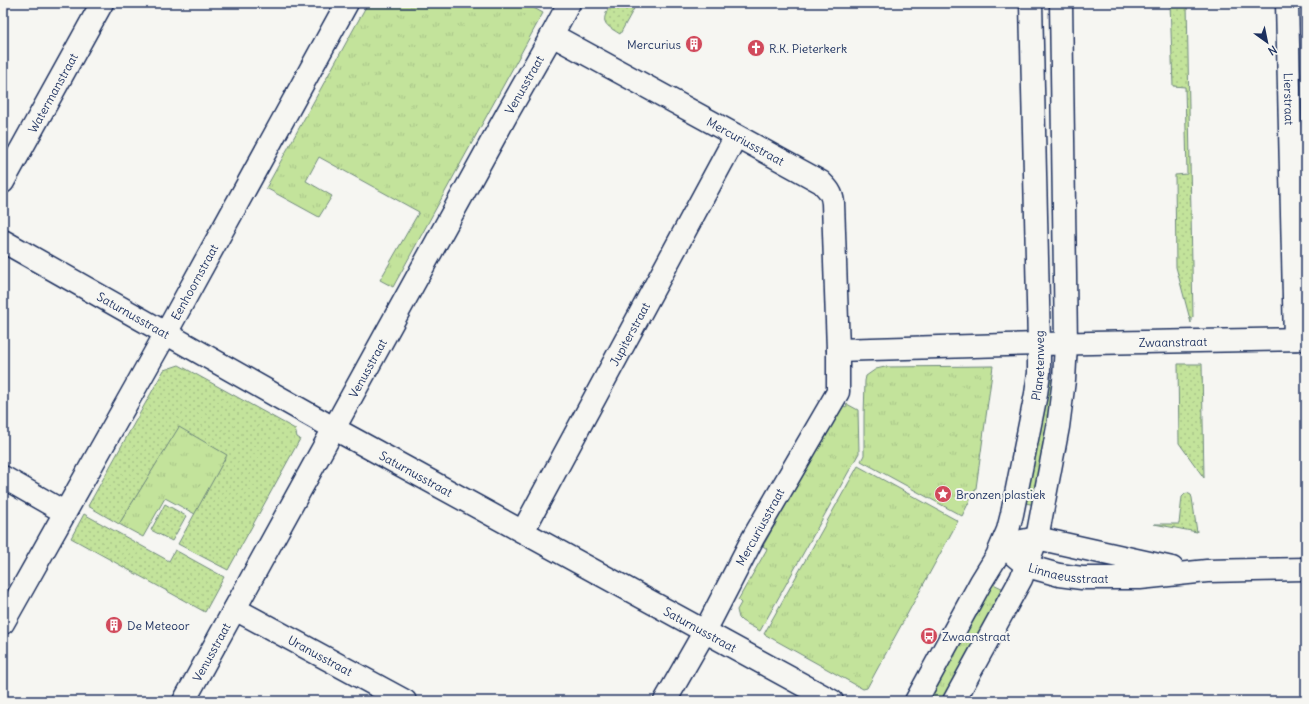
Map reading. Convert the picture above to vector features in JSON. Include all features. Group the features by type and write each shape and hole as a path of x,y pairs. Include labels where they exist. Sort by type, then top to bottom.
{"street":[{"name":"Watermanstraat","path":"3,182 102,3"},
{"name":"Eenhoornstraat","path":"3,623 64,512 166,333 347,3"},
{"path":"552,35 569,3"},
{"name":"Planetenweg","path":"916,701 1003,544 1012,514 1036,394 1039,373 1040,344 1031,3"},
{"path":"954,701 1027,566 1037,538 1058,427 1064,380 1066,344 1061,3"},
{"name":"Lierstraat","path":"1287,3 1301,339"},
{"name":"Mercuriusstraat","path":"552,35 821,182 832,194 838,350 838,392 753,538 705,630 665,701"},
{"name":"Venusstraat","path":"184,701 335,429 442,231 552,35"},
{"name":"Jupiterstraat","path":"523,531 736,136"},
{"name":"Saturnusstraat","path":"3,241 335,429 705,630 832,701"},
{"name":"Zwaanstraat","path":"1040,344 1301,339"},
{"path":"838,350 1040,344"},
{"path":"3,478 64,512"},
{"name":"Linnaeusstraat","path":"1003,544 1037,538 1188,572"},
{"name":"Linnaeusstraat","path":"1003,544 1027,566 1059,575 1082,578 1140,578 1188,572 1306,569"},
{"name":"Uranusstraat","path":"235,609 405,701"}],"green space":[{"path":"368,3 525,3 543,13 393,287 380,280 419,212 319,157 306,181 332,196 319,217 266,188"},
{"path":"611,3 637,3 620,34 605,22 606,14"},
{"path":"1170,3 1187,3 1193,317 1191,318 1191,323 1176,267 1175,175 1187,174 1185,87 1173,86"},
{"path":"1178,364 1202,364 1204,478 1179,443"},
{"path":"179,365 295,429 297,437 300,439 228,570 178,544 227,455 179,427 119,524 88,506 164,370"},
{"path":"993,366 976,488 962,516 861,461 864,455 866,376 876,369 885,367"},
{"path":"1045,379 1057,380 1035,505 1021,502"},
{"path":"841,404 846,407 847,404 858,410 859,453 760,631 739,618 737,610 741,603 738,600 767,549 763,546"},
{"path":"179,426 228,455 195,514 165,498 143,537 119,524"},
{"path":"858,466 958,521 867,688 863,689 764,634"},
{"path":"1187,493 1191,495 1192,498 1197,532 1154,524 1179,524 1182,497"},
{"path":"165,504 186,516 172,541 151,530"},
{"path":"84,514 169,561 175,550 224,577 205,612 71,538"},
{"path":"989,582 1008,591 949,701 922,701"}],"place":[{"name":"Mercurius","path":"694,44"},
{"name":"R.K. Pieterkerk","path":"756,48"},
{"name":"Bronzen plastiek","path":"943,494"},
{"name":"De Meteoor","path":"114,625"},
{"name":"Zwaanstraat","path":"929,636"}]}
